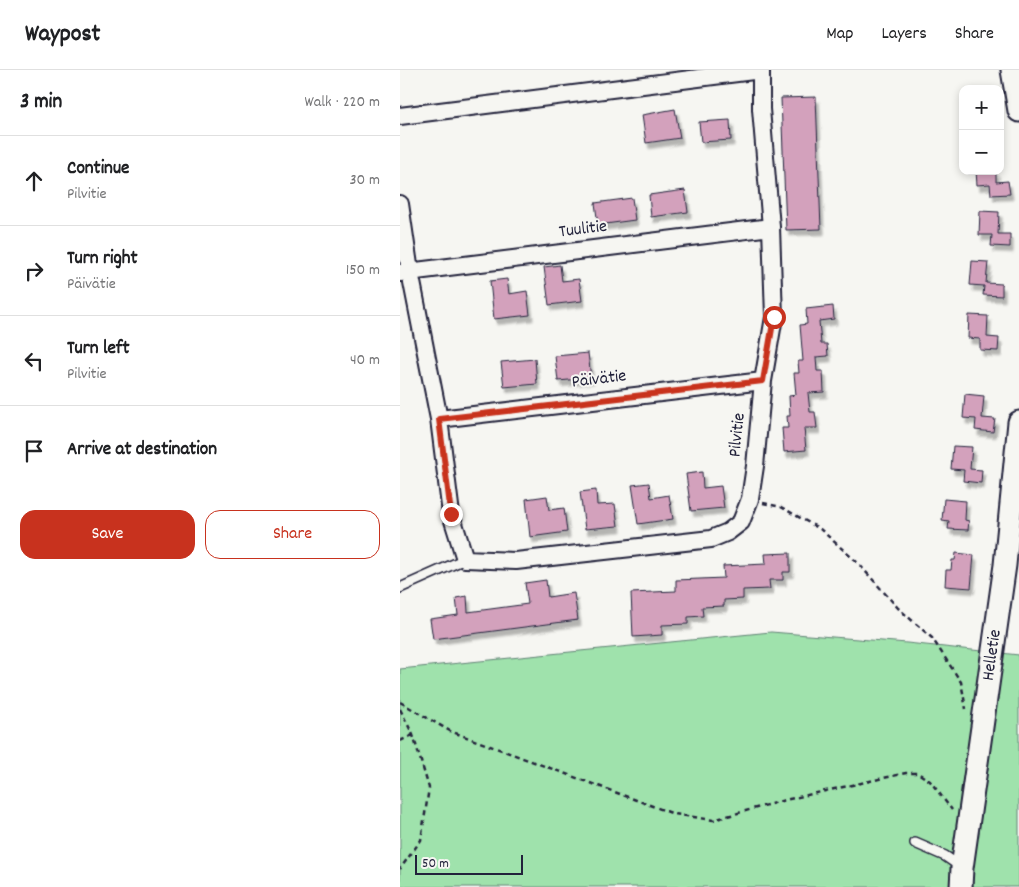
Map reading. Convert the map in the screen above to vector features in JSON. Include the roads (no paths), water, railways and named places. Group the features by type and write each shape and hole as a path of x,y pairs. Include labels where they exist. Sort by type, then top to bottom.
{"street":[{"path":"400,116 761,70"},
{"name":"Pilvitie","path":"465,559 516,561 711,539 728,532 741,522 750,499 763,381 774,317 771,227 761,109 761,70"},
{"path":"1012,70 1019,111"},
{"path":"400,204 405,272 439,419 451,514 465,559"},
{"name":"Tuulitie","path":"405,272 771,227"},
{"name":"Päivätie","path":"439,419 763,381"},
{"name":"Helletie","path":"962,877 1012,565 1019,422"}],"lane":[{"name":"Pilvitie","path":"400,588 465,559"},
{"path":"915,843 945,856 962,877"}]}
